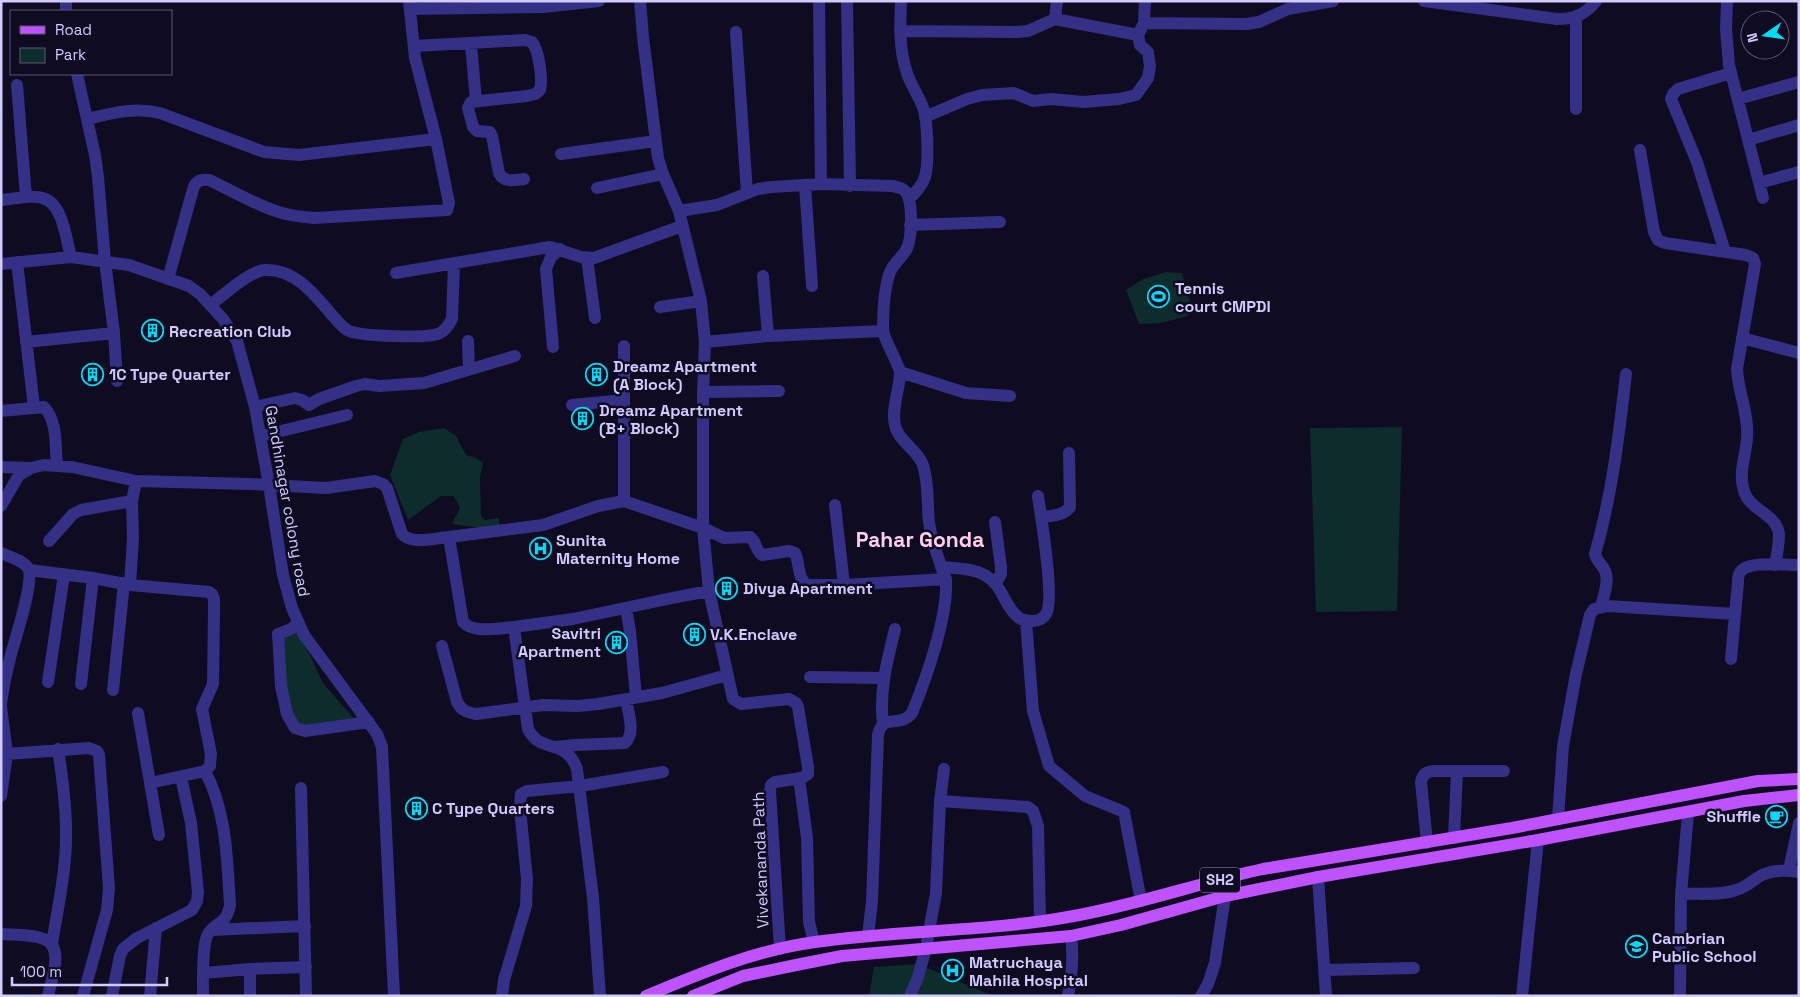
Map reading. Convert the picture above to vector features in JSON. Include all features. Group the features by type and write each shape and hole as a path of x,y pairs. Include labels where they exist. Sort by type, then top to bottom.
{"main road":[{"name":"SH2","path":"646,996 709,969 780,949 814,942 868,936 929,933 1067,918 1263,869 1427,843 1758,782 1799,779"},
{"name":"SH2","path":"693,996 743,976 842,956 1071,936 1121,925 1225,896 1318,877 1538,840 1744,801 1799,795"}],"street":[{"path":"168,279 187,208 194,186 198,181 209,180 267,207 298,216 314,218 445,211 449,207 436,139 419,73 409,5 543,7 599,1"},
{"path":"640,1 656,141 663,174 679,211 701,301 705,342 702,528 709,591 731,694 736,702 746,704 789,700 796,703 809,770 806,776 799,778 806,838 810,922 814,942"},
{"path":"819,1 821,184"},
{"path":"847,1 850,186"},
{"path":"901,1 899,39 906,73 923,106 927,161 921,187 909,199"},
{"path":"1055,19 1057,1"},
{"path":"925,117 967,99 988,94 1014,94 1033,101 1051,99 1083,102 1119,99 1136,94 1148,78 1150,66 1148,52 1140,45 1138,35 1144,23 1145,1"},
{"path":"1144,23 1252,23 1288,9 1333,1"},
{"path":"1424,1 1557,19 1576,17 1589,9 1596,1"},
{"path":"1727,1 1726,47 1763,198"},
{"path":"1576,17 1576,109"},
{"path":"900,31 1017,32 1028,31 1055,19 1138,35"},
{"path":"736,32 747,193"},
{"path":"414,46 525,40 532,42 536,47 542,83 540,90 534,94 476,101 468,104 473,127 477,131 490,132 492,136 501,178 506,180 524,179"},
{"path":"471,44 476,101"},
{"path":"1725,252 1702,177 1671,99 1672,94 1678,90 1731,73"},
{"path":"77,75 98,177 117,381"},
{"path":"1738,99 1799,82"},
{"path":"17,85 26,197"},
{"path":"87,119 128,110 144,109 160,113 264,152 282,155 307,154 436,139"},
{"path":"1748,140 1799,125"},
{"path":"561,154 656,141"},
{"path":"1640,150 1654,232 1658,240 1665,243 1746,255 1753,258 1756,264 1737,369 1747,430 1741,473 1744,492 1751,503 1771,518 1776,525 1779,534 1775,565"},
{"path":"1760,183 1799,172"},
{"path":"598,188 663,174"},
{"path":"679,211 717,205 747,193 771,187 821,184 894,186 904,190 909,199 910,239 907,248 893,265 889,274 883,331 898,363 900,372 894,422 897,432 917,454 926,476 929,522 933,543 944,573 944,609 912,713 907,719 883,724 879,728 872,901 868,936"},
{"path":"805,185 812,286"},
{"path":"1,200 26,197 43,198 52,203 59,212 71,257"},
{"path":"910,225 1000,222"},
{"path":"396,273 550,247 587,258 594,258 682,226"},
{"path":"553,347 546,270 551,257 560,249"},
{"name":"Gandhinagar colony road","path":"1,264 71,257 129,265 189,286 200,294 223,319 237,341 261,436 283,575 292,608 304,635 369,722 377,734 382,747 394,996"},
{"path":"587,258 595,318"},
{"path":"18,262 34,407"},
{"path":"210,305 254,272 274,270 294,278 304,285 348,331 370,335 429,336 439,334 448,327 452,319 454,263"},
{"path":"763,276 768,336"},
{"path":"660,307 701,301"},
{"path":"705,342 768,336 883,331"},
{"path":"26,342 114,333"},
{"path":"1742,338 1799,353"},
{"path":"468,341 468,369"},
{"path":"624,346 624,500"},
{"path":"255,407 295,398 309,405 356,386 412,384 515,356"},
{"path":"900,372 978,395 1010,396"},
{"path":"1601,607 1607,581 1606,573 1596,560 1595,554 1610,493 1618,446 1626,374"},
{"path":"703,392 779,391"},
{"path":"572,405 624,400"},
{"path":"1,411 44,407 50,413 53,421 57,465"},
{"path":"261,436 346,415"},
{"path":"1041,517 1060,515 1067,512 1070,507 1069,453"},
{"path":"1,467 31,468 57,465 136,482 326,488 375,481 387,488 402,534 406,539 414,540 543,525 598,506 624,500 702,528 724,538 750,537 756,542 758,552 762,555 789,551 795,553 800,576 803,582 807,584 844,585 944,573 980,572 990,577 996,583 1013,612 1020,619 1026,621 1035,621 1042,618 1047,614 1049,606 1048,564 1038,496"},
{"path":"1,506 19,476 31,468"},
{"path":"113,690 133,538 132,501 136,482"},
{"path":"48,541 73,514 80,510 132,501"},
{"path":"835,505 844,585"},
{"path":"995,522 1001,567 1001,574 996,583"},
{"path":"449,537 464,622 468,627 476,629 514,627 573,619 709,591"},
{"path":"1,553 25,564 29,570 30,580 3,686 1,705 7,754 1,796"},
{"path":"1731,659 1739,574 1747,566 1799,565"},
{"path":"29,570 127,584 204,591 212,594 214,611 213,684 202,709 212,761 205,770 150,784"},
{"path":"48,682 64,575"},
{"path":"81,684 93,578"},
{"path":"1558,819 1563,746 1576,674 1590,615 1594,609 1601,607 1735,614"},
{"path":"555,748 575,744 625,743 629,739 631,728 630,631 626,608"},
{"path":"1026,621 1033,710 1049,766 1085,796 1124,812 1141,901"},
{"path":"298,623 291,629 278,634 281,686 287,714 295,728 306,731 369,722"},
{"path":"514,627 528,730 537,741 569,754 574,759 580,786 597,942 600,996"},
{"path":"883,724 881,703 884,678 895,630"},
{"path":"442,646 457,702 461,709 476,714 543,705 578,706 631,698 686,687 727,674"},
{"path":"810,676 884,678"},
{"path":"138,713 159,835"},
{"path":"7,754 94,748 99,755 109,888 107,910 83,996"},
{"path":"52,944 65,855 66,830 65,801 58,749"},
{"path":"910,996 918,977 926,948 936,893 940,801 944,769"},
{"path":"203,996 207,936 211,930 225,920 230,905 219,801 205,770"},
{"path":"1454,838 1457,771"},
{"path":"1427,843 1421,782 1422,776 1426,772 1504,771"},
{"path":"502,996 504,980 526,906 527,879 520,809 521,794 527,791 580,786 663,772"},
{"path":"112,996 123,949 137,938 192,910 197,901 191,823 181,777"},
{"name":"Vivekananda Path","path":"780,949 770,791 771,785 774,782 799,778"},
{"path":"301,788 306,996"},
{"path":"940,801 1028,807 1033,811 1037,818 1038,826 1040,921"},
{"path":"1680,996 1681,894 1688,813"},
{"path":"1681,894 1736,890 1747,885 1758,876 1772,871 1794,871 1799,823"},
{"path":"1522,996 1538,840"},
{"path":"1318,877 1326,996"},
{"path":"1201,996 1208,984 1215,963 1225,896 1218,880"},
{"path":"211,930 305,926"},
{"path":"150,996 156,928"},
{"path":"1,934 45,939 52,944 56,962 48,996"},
{"path":"1068,996 1074,953 1071,936"},
{"path":"204,973 306,967"},
{"path":"1324,970 1414,968"},
{"path":"250,969 250,996"}],"green space":[{"name":"Tennis court CMPDI","path":"1166,272 1182,273 1191,304 1188,316 1161,323 1139,324 1126,290 1143,279"},
{"path":"1402,427 1397,611 1316,612 1310,428"},
{"path":"444,428 456,436 466,455 476,458 483,463 480,478 481,516 485,520 499,518 500,531 452,524 460,508 454,496 441,496 408,520 390,475 403,439 419,432"},
{"path":"296,632 309,653 323,683 357,722 303,729 293,718 284,685 283,636"},
{"path":"918,964 993,996 869,996 874,967"}],"place":[{"name":"Tennis court CMPDI","path":"1159,297"},
{"name":"Recreation Club","path":"153,331"},
{"name":"1C Type Quarter","path":"93,374"},
{"name":"Dreamz Apartment (A Block)","path":"597,375"},
{"name":"Dreamz Apartment (B+ Block)","path":"583,419"},
{"name":"Sunita Maternity Home","path":"540,549"},
{"name":"Divya Apartment","path":"727,588"},
{"name":"V.K.Enclave","path":"694,634"},
{"name":"Savitri Apartment","path":"617,642"},
{"name":"C Type Quarters","path":"416,808"},
{"name":"Shuffle","path":"1777,816"},
{"name":"Cambrian Public School","path":"1636,947"},
{"name":"Matruchaya Mahila Hospital","path":"953,971"}],"district":[{"name":"Pahar Gonda","path":"920,540"}]}
